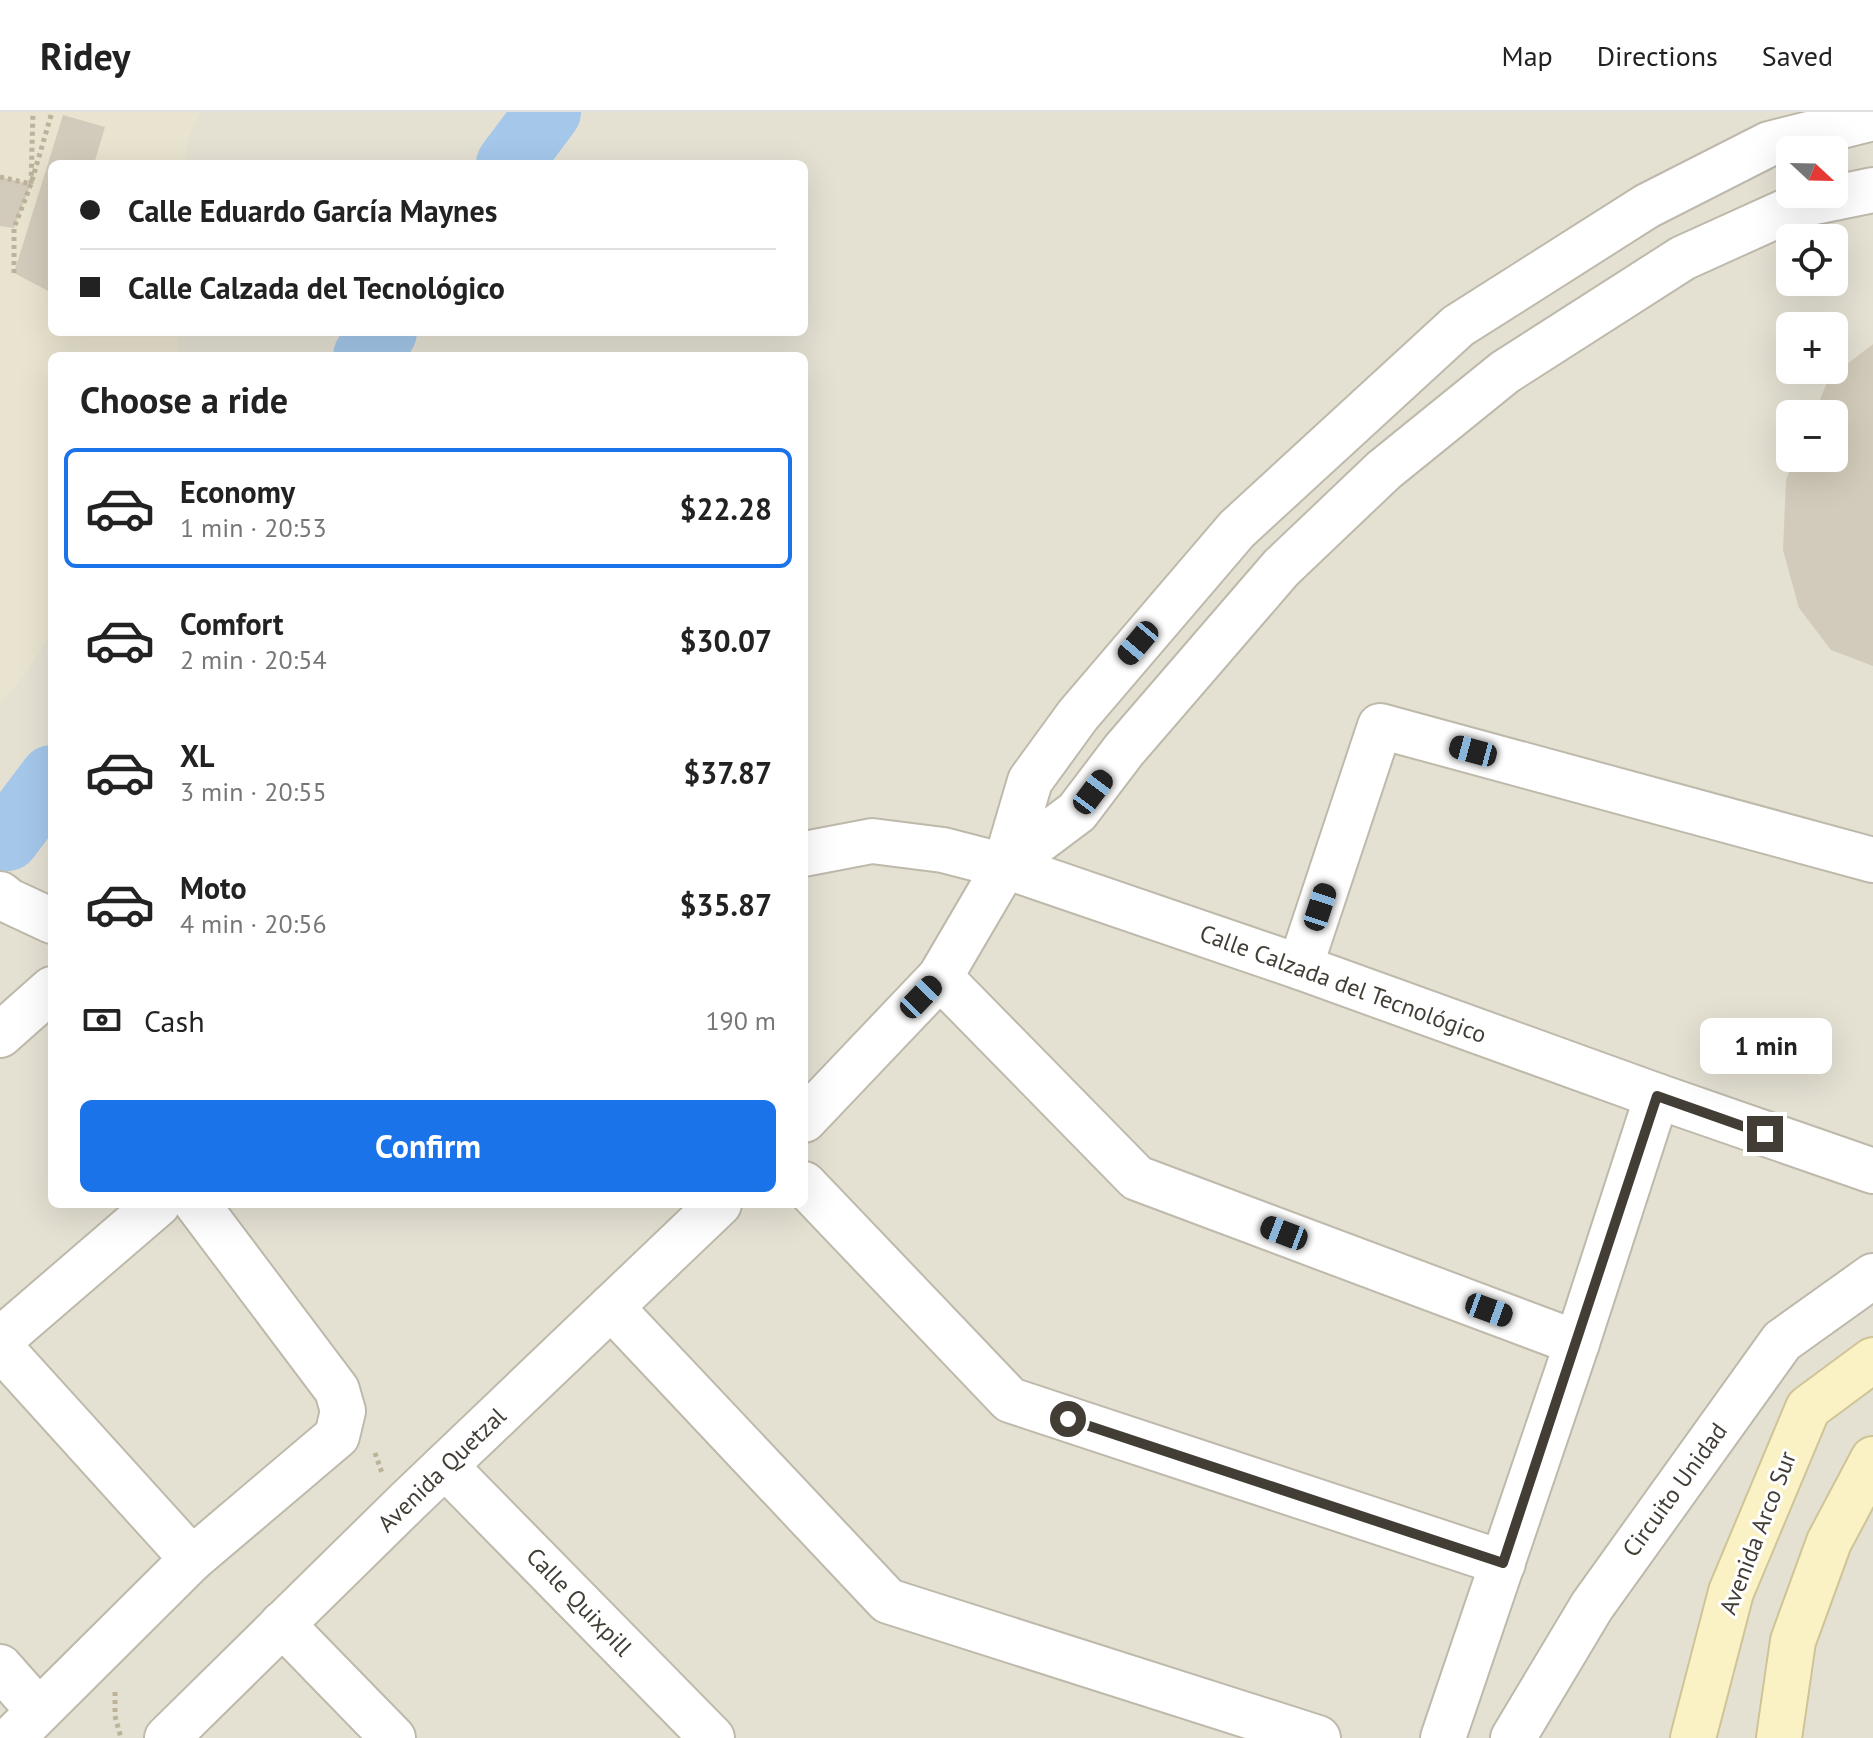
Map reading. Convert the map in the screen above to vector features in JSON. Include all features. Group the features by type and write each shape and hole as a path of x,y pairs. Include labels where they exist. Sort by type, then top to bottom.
{"main road":[{"name":"Avenida Arco Sur","path":"1693,1738 1731,1592 1808,1408 1873,1360"},
{"path":"1779,1738 1793,1641 1829,1542 1873,1459"}],"street":[{"path":"808,1116 940,977 1005,866 1030,781 1078,715 1237,529 1458,326 1647,206 1755,151 1769,144 1873,118"},
{"path":"1005,866 1077,812 1124,750 1281,568 1384,470 1505,372 1683,258 1800,205 1873,190"},
{"path":"1300,967 1380,726 1873,860"},
{"name":"Calle Calzada del Tecnológico","path":"808,853 872,841 943,850 1005,866 1300,967 1873,1171"},
{"path":"0,894 48,919"},
{"path":"940,977 1137,1178 1577,1343"},
{"path":"0,1035 46,1007"},
{"path":"1443,1738 1657,1096"},
{"path":"808,1188 1010,1400 1503,1563"},
{"path":"0,1340 153,1208"},
{"path":"0,1667 25,1724 192,1559 337,1436 343,1411 337,1390 200,1208"},
{"name":"Avenida Quetzal","path":"167,1738 715,1208"},
{"name":"Circuito Unidad","path":"1513,1738 1592,1606 1782,1341 1873,1276"},
{"path":"611,1307 888,1601 1318,1738"},
{"path":"0,1347 192,1559"},
{"name":"Calle Quixpill","path":"445,1466 712,1738"},
{"path":"282,1624 393,1738"}],"path":[{"path":"31,184 33,112"},
{"path":"14,273 14,228 31,184 52,112"},
{"path":"0,177 31,184"}],"shaded area":[{"path":"0,112 1873,112 1873,1738 0,1738"},
{"path":"0,112 201,112 187,140 186,160 48,160 48,336 179,336 178,352 48,352 48,638 27,672 0,704"}],"building":[{"path":"63,115 105,127 95,160 49,160"},
{"path":"48,163 48,291 14,273"},
{"path":"0,177 31,184 14,228 0,226"},
{"path":"1873,344 1873,666 1831,650 1799,608 1783,550 1786,480 1789,472 1848,472 1848,400 1820,400 1826,384 1848,384 1848,363"}],"waterway":[{"path":"512,160 548,112"},
{"path":"369,352 381,336"},
{"path":"7,838 48,783"}],"route":[{"path":"1068,1419 1503,1563 1657,1096 1765,1134"}]}
